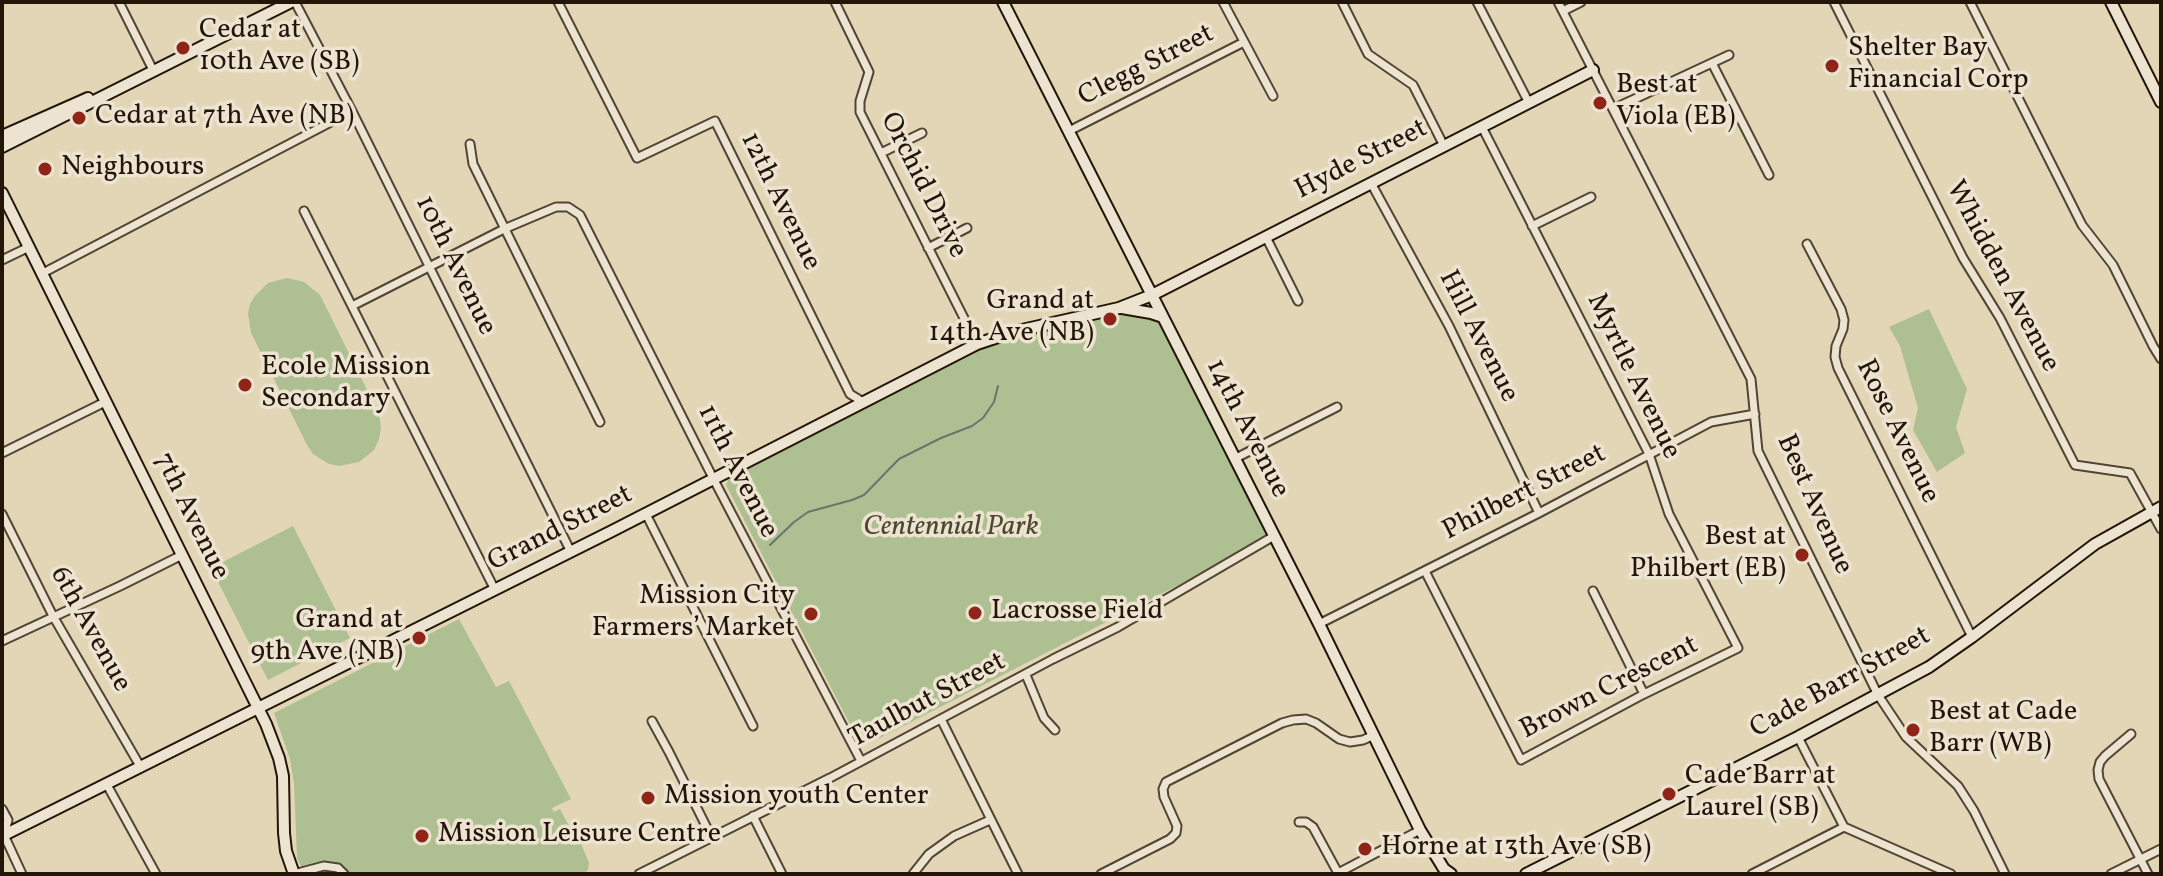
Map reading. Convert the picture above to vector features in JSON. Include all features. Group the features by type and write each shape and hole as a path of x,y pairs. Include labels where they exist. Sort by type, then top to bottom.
{"street":[{"path":"119,2 153,70"},
{"path":"2,147 293,2"},
{"name":"10th Avenue","path":"293,2 352,111 571,552"},
{"name":"12th Avenue","path":"558,2 637,158 715,121 850,394 863,402"},
{"name":"Orchid Drive","path":"835,2 868,68 859,107 977,344"},
{"name":"14th Avenue","path":"1003,2 1319,624 1420,830 1444,869 1451,874"},
{"path":"1223,2 1273,96"},
{"path":"1342,2 1368,54 1413,85 1444,146"},
{"path":"1477,2 1529,103"},
{"name":"Best Avenue","path":"1558,2 1751,379 1758,451 1878,695 1906,737 1958,786 2005,874"},
{"path":"1563,11 1581,2"},
{"name":"Whidden Avenue","path":"1834,2 1963,258 2000,318 2075,465 2130,473 2156,509 2161,529"},
{"path":"1970,2 2082,225 2113,265 2161,359"},
{"path":"2111,2 2161,102"},
{"name":"Clegg Street","path":"1069,131 1244,42"},
{"path":"1613,109 1729,55"},
{"path":"1712,63 1769,175"},
{"path":"2,136 153,70"},
{"name":"Hyde Street","path":"1152,295 1593,70"},
{"path":"41,274 352,111"},
{"name":"Myrtle Avenue","path":"1482,127 1649,454 1669,514 1738,648"},
{"path":"881,153 922,133"},
{"path":"470,144 473,164 600,422"},
{"name":"Hill Avenue","path":"1371,183 1449,326 1539,513"},
{"name":"7th Avenue","path":"2,193 258,709 279,758 283,776 286,851 294,874"},
{"path":"1532,226 1591,197"},
{"name":"11th Avenue","path":"504,229 556,207 568,207 580,215 861,761"},
{"path":"304,211 495,590"},
{"path":"928,248 967,228"},
{"path":"352,306 504,229"},
{"path":"1266,237 1298,301"},
{"name":"Rose Avenue","path":"1807,244 1844,320 1836,346 1838,368 1972,637"},
{"path":"2,260 29,247"},
{"name":"Grand Street","path":"3,836 571,552 977,344 1013,332 1119,308 1152,295"},
{"path":"1119,308 1163,317"},
{"path":"2,453 105,402"},
{"path":"1234,459 1337,407"},
{"name":"Philbert Street","path":"1319,624 1711,422 1755,414"},
{"name":"Cade Barr Street","path":"1526,874 1545,870 1929,667 2095,544 2156,509"},
{"name":"6th Avenue","path":"2,514 53,616 140,766"},
{"path":"646,514 753,726"},
{"name":"Taulbut Street","path":"639,874 1118,627 1274,536"},
{"path":"2,641 182,555"},
{"name":"Brown Crescent","path":"1425,571 1521,760 1738,648"},
{"path":"1593,591 1644,694"},
{"path":"1026,675 1044,718 1055,730"},
{"path":"941,719 1018,874"},
{"path":"1101,874 1176,833 1177,826 1163,789 1166,782 1179,775 1293,720 1306,719 1339,739 1350,742 1374,735"},
{"path":"652,721 711,836"},
{"path":"2131,734 2100,762 2099,779 2148,874"},
{"path":"1798,737 1844,827 1951,874"},
{"path":"106,783 156,874"},
{"path":"2,809 8,820 3,836 22,874"},
{"path":"753,816 782,874"},
{"path":"913,874 929,854 954,836 990,820"},
{"path":"1299,822 1313,827 1337,874 1420,830"},
{"path":"1752,874 1844,827"},
{"path":"2111,874 2161,849"},
{"path":"294,874 324,866 338,868 344,874"}],"green space":[{"path":"287,278 304,282 320,295 379,414 379,439 374,450 359,462 339,466 313,454 251,333 248,314 255,296 268,283"},
{"name":"Centennial Park","path":"1152,295 1274,536 872,742 863,741 854,732 726,485 729,478 854,407 977,344"},
{"path":"1929,309 1967,389 1956,427 1965,453 1937,472 1913,430 1918,408 1900,346 1889,327"},
{"path":"293,526 350,638 268,680 211,568"},
{"path":"459,619 496,687 509,681 571,799 552,808 554,812 560,809 579,839 589,863 588,870 582,874 307,874 297,858 294,783 290,759 274,713"}],"waterway":[{"path":"770,545 808,512 864,495 899,459 972,426 983,418 994,402 998,386"}],"place":[{"name":"Cedar at 10th Ave (SB)","path":"183,48"},
{"name":"Shelter Bay Financial Corp","path":"1832,66"},
{"name":"Best at Viola (EB)","path":"1600,103"},
{"name":"Cedar at 7th Ave (NB)","path":"79,118"},
{"name":"Neighbours","path":"45,169"},
{"name":"Grand at 14th Ave (NB)","path":"1110,319"},
{"name":"Ecole Mission Secondary","path":"245,385"},
{"name":"Best at Philbert (EB)","path":"1802,555"},
{"name":"Lacrosse Field","path":"975,613"},
{"name":"Mission City Farmers’ Market","path":"811,614"},
{"name":"Grand at 9th Ave (NB)","path":"419,638"},
{"name":"Best at Cade Barr (WB)","path":"1913,730"},
{"name":"Cade Barr at Laurel (SB)","path":"1669,794"},
{"name":"Mission youth Center","path":"648,798"},
{"name":"Mission Leisure Centre","path":"422,836"},
{"name":"Horne at 13th Ave (SB)","path":"1365,849"}]}
